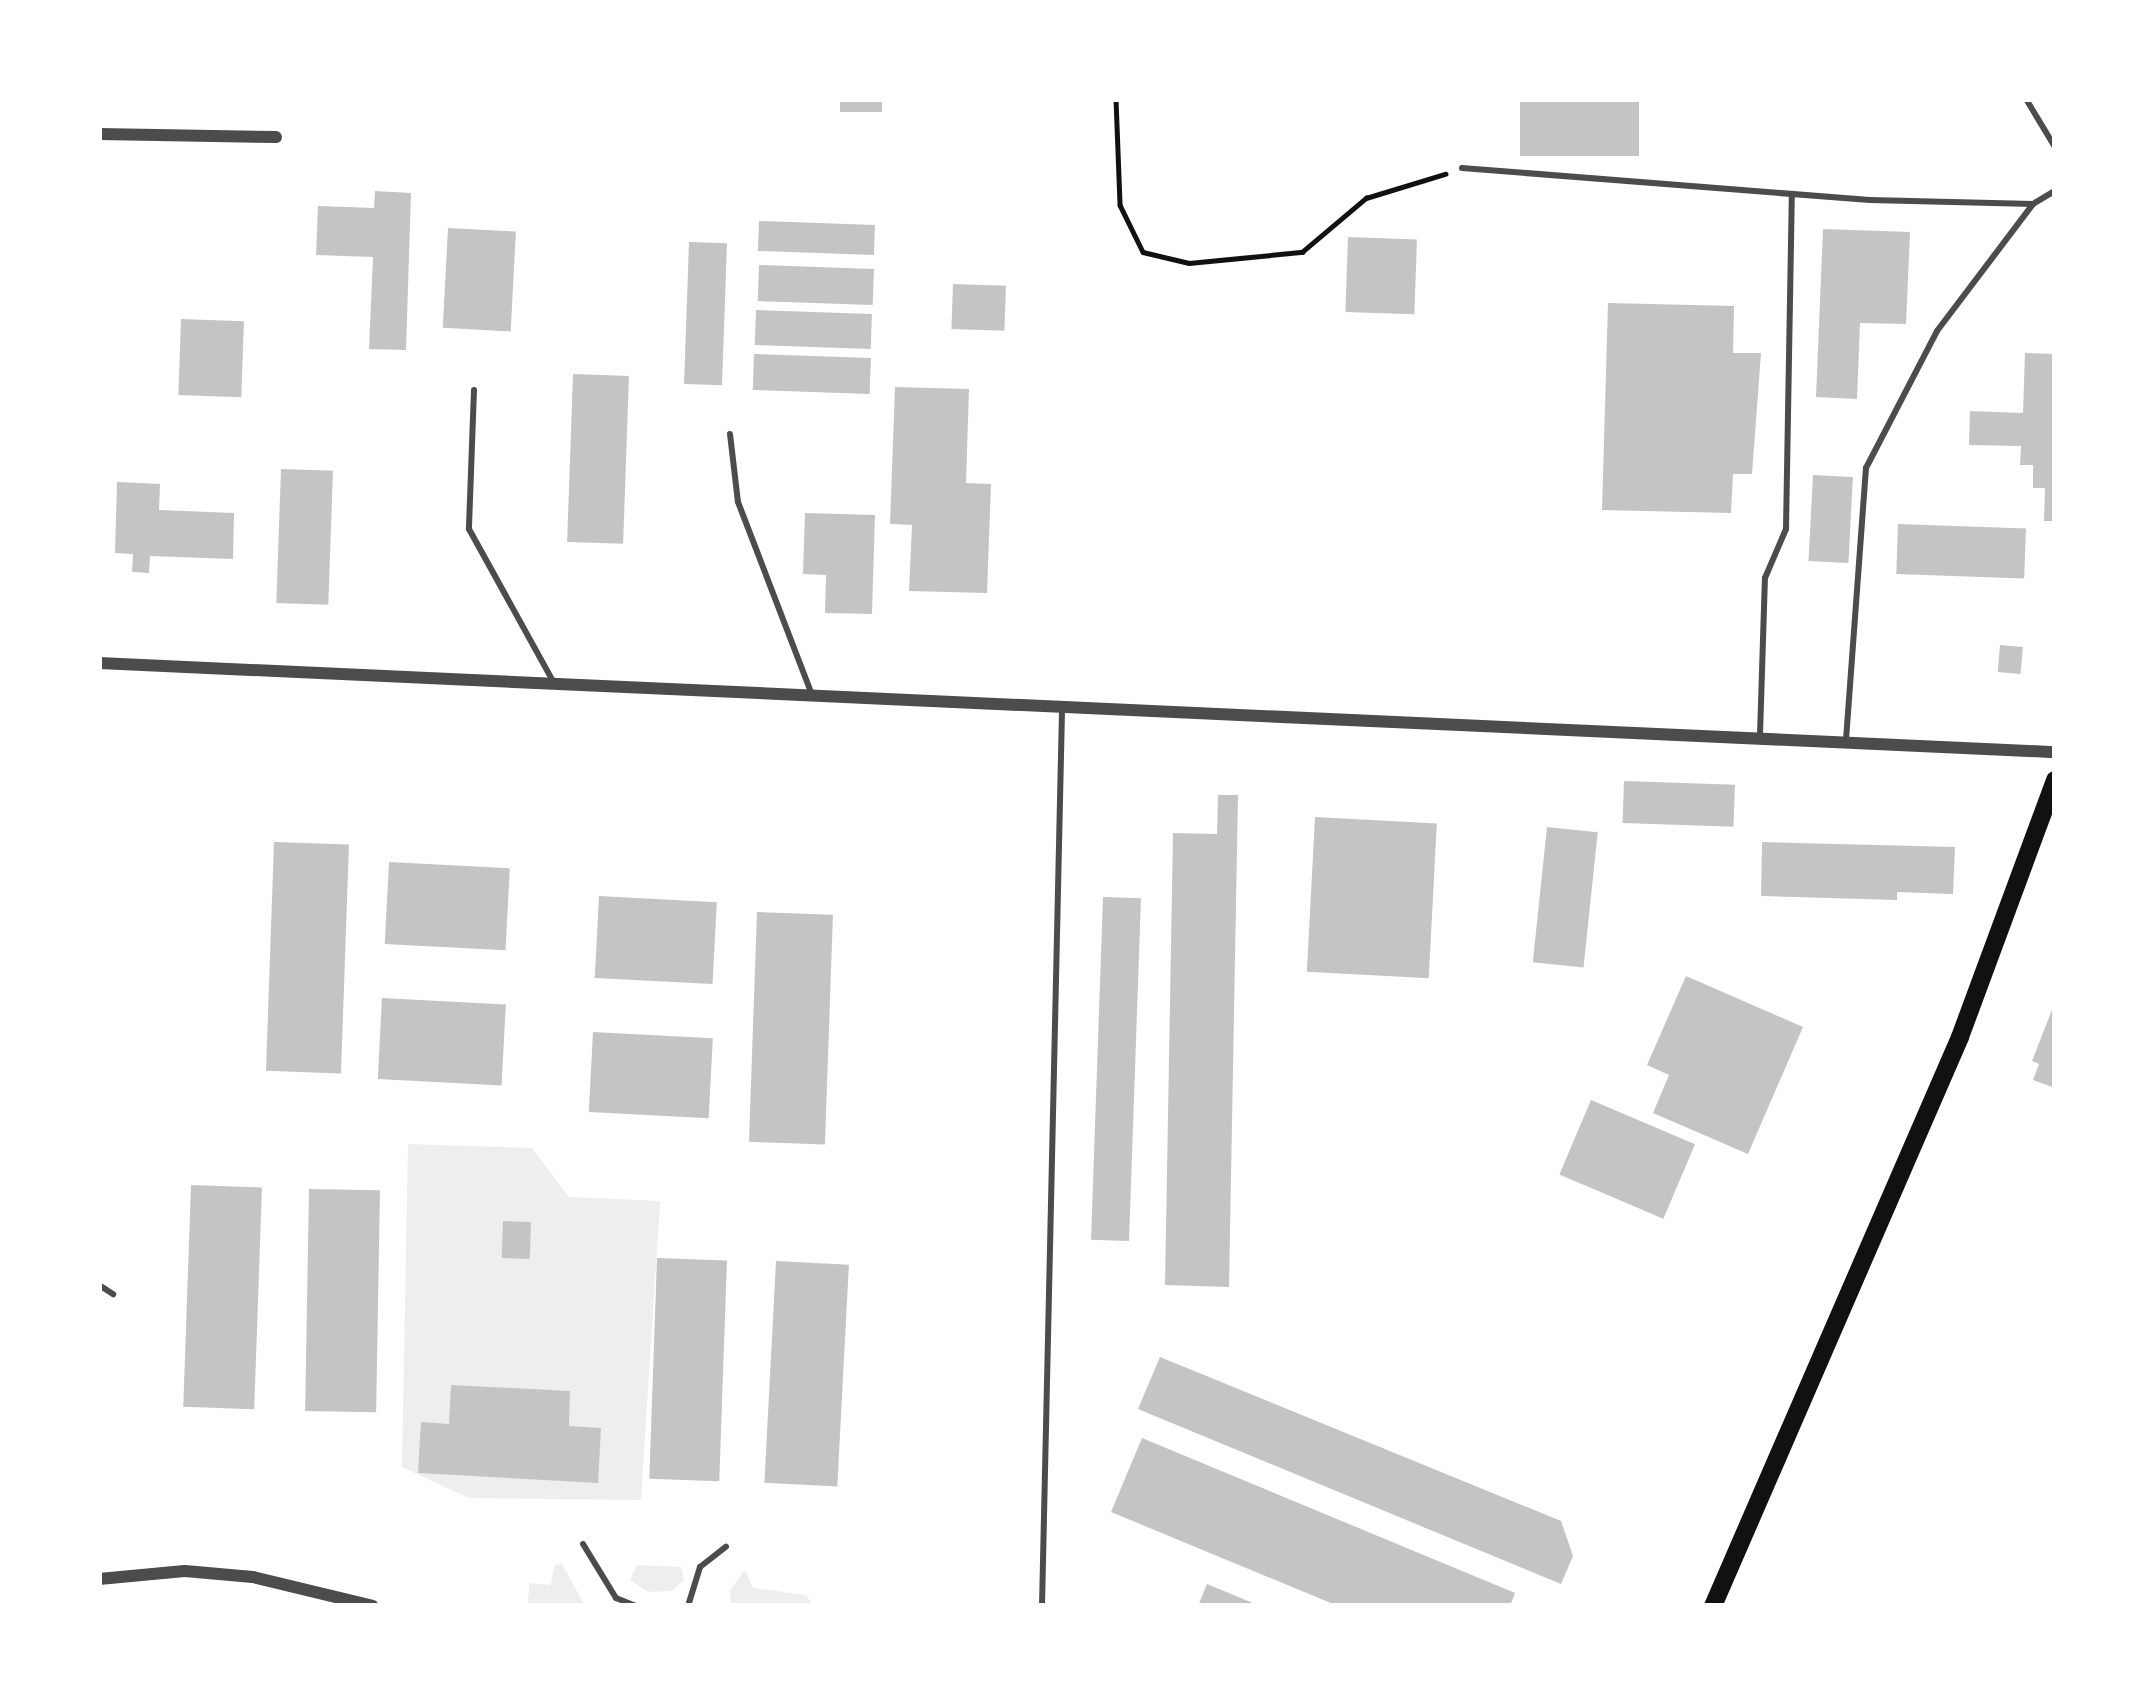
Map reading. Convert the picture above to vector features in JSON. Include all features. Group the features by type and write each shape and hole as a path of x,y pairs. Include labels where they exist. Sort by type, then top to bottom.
{"highway":[{"path":"1712,1606 1960,1037 2055,780"}],"street":[{"path":"99,134 276,137"},
{"path":"99,663 2055,752"},
{"path":"99,1579 185,1571 253,1576 373,1606"}],"lane":[{"path":"2026,99 2055,147"},
{"path":"1462,169 1792,196 2033,204"},
{"path":"1846,740 1865,468 1936,331 2033,204 2055,190"},
{"path":"1760,735 1766,578 1786,529 1792,196"},
{"path":"474,390 469,530 553,681"},
{"path":"730,434 738,502 811,692"},
{"path":"1042,1606 1062,704"},
{"path":"99,1285 113,1294"},
{"path":"583,1544 616,1598 637,1606"},
{"path":"688,1606 700,1567 726,1547"}],"path":[{"path":"1115,99 1120,205 1143,252 1189,263 1302,251 1366,198 1462,169"}],"shaded area":[{"path":"408,1144 532,1148 569,1197 660,1201 641,1500 469,1498 402,1467"},
{"path":"562,1564 585,1606 528,1606 529,1583 551,1585 554,1566"},
{"path":"637,1565 681,1567 684,1580 672,1591 648,1592 630,1580"},
{"path":"745,1570 753,1588 806,1595 814,1606 731,1606 730,1590"}],"building":[{"path":"840,99 882,99 882,112 840,112"},
{"path":"1520,99 1639,99 1639,156 1520,156"},
{"path":"375,191 411,193 406,350 369,349 373,257 316,255 318,206 374,208"},
{"path":"759,221 875,225 874,255 758,251"},
{"path":"448,228 516,232 511,331 443,328"},
{"path":"1823,229 1910,232 1906,324 1860,323 1857,399 1816,397"},
{"path":"1348,237 1417,239 1414,314 1345,312"},
{"path":"689,242 727,243 722,385 684,384"},
{"path":"759,265 874,269 873,305 758,301"},
{"path":"953,284 1006,286 1004,331 951,329"},
{"path":"1608,303 1734,306 1733,353 1761,353 1752,474 1733,474 1731,513 1602,510"},
{"path":"756,310 872,314 871,349 755,345"},
{"path":"181,319 244,321 241,397 178,395"},
{"path":"2025,353 2055,354 2055,521 2044,521 2045,488 2033,488 2033,465 2020,465 2021,446 1969,445 1970,411 2023,413"},
{"path":"754,354 871,358 870,394 753,390"},
{"path":"573,374 629,376 623,544 567,542"},
{"path":"895,387 969,389 966,483 991,484 987,593 909,591 912,525 890,524"},
{"path":"281,469 333,471 328,605 276,603"},
{"path":"1813,475 1853,477 1848,563 1808,561"},
{"path":"117,482 160,484 159,510 234,513 233,559 150,556 149,573 132,572 133,554 115,553"},
{"path":"805,513 875,515 872,614 825,613 826,575 803,574"},
{"path":"1898,524 2026,528 2024,578 1896,574"},
{"path":"2000,645 2023,647 2021,674 1998,672"},
{"path":"1624,781 1735,785 1733,827 1623,823"},
{"path":"1218,795 1238,795 1229,1287 1165,1285 1173,833 1217,834"},
{"path":"1315,817 1437,823 1429,978 1307,972"},
{"path":"1547,827 1598,832 1584,968 1533,962"},
{"path":"274,842 349,845 341,1073 266,1071"},
{"path":"1762,842 1955,847 1953,894 1897,892 1897,900 1761,896"},
{"path":"389,862 510,868 506,950 385,944"},
{"path":"599,896 717,902 713,984 595,978"},
{"path":"1103,897 1141,898 1129,1241 1091,1240"},
{"path":"757,912 833,915 825,1145 749,1142"},
{"path":"1686,976 1803,1027 1748,1154 1653,1113 1669,1075 1647,1065"},
{"path":"382,998 506,1004 502,1085 378,1079"},
{"path":"2055,1002 2055,1088 2033,1080 2039,1064 2032,1061"},
{"path":"593,1032 713,1038 709,1118 589,1112"},
{"path":"1591,1100 1695,1144 1663,1219 1559,1175"},
{"path":"191,1185 262,1187 254,1409 183,1407"},
{"path":"309,1189 380,1190 376,1412 305,1411"},
{"path":"503,1221 531,1222 530,1259 502,1258"},
{"path":"657,1258 727,1260 719,1481 649,1479"},
{"path":"776,1261 849,1265 837,1487 764,1483"},
{"path":"1160,1357 1561,1521 1573,1556 1561,1584 1138,1409"},
{"path":"451,1385 570,1391 569,1426 601,1428 598,1483 418,1473 421,1422 449,1424"},
{"path":"1142,1438 1515,1593 1510,1606 1338,1606 1111,1512"},
{"path":"1207,1584 1260,1606 1198,1606"}]}
